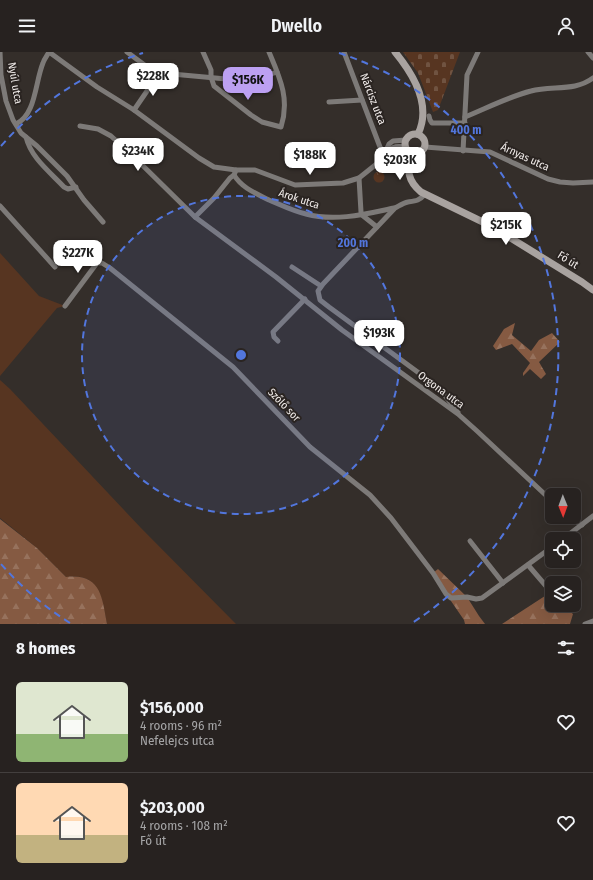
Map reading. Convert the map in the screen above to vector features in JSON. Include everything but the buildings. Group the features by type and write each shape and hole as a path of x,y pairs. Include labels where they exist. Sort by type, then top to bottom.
{"main road":[{"path":"395,52 409,71 419,91 423,108 422,126 418,134 410,136 406,144 412,154 420,153 425,147 424,139 418,134"},
{"name":"Fő út","path":"412,154 408,171 410,179 415,187 425,194 504,233 593,290"}],"street":[{"name":"Nyúl utca","path":"0,52 1,75 6,101 21,133 42,151 76,187 84,200 103,222"},
{"path":"16,124 28,113 43,63 49,52 97,87 134,110 199,158 214,167 235,172 255,170 295,185 343,183 359,178 379,162 389,144 393,141 406,144"},
{"path":"127,52 158,75"},
{"path":"203,52 211,70 211,77 214,86 262,122 281,127 284,115 285,95 269,52"},
{"name":"Nárcisz utca","path":"344,52 380,147 385,153"},
{"path":"463,151 467,75 478,52"},
{"path":"588,52 593,58"},
{"path":"134,110 158,75 161,73 237,80 259,78 277,72"},
{"path":"429,116 432,123 465,120 531,90 570,87 589,81 593,78"},
{"path":"329,102 362,100"},
{"name":"Orgona utca","path":"80,126 98,129 111,136 195,217 305,299 342,330 458,414 545,495"},
{"name":"Nyúl utca","path":"26,137 38,160 64,187 68,189 76,187"},
{"name":"Árnyas utca","path":"425,147 490,152 548,179 573,183 593,182"},
{"path":"195,217 214,198 235,172"},
{"name":"Árok utca","path":"235,172 239,182 251,192 306,214 321,217 362,215 395,208 407,202 416,202 425,194"},
{"path":"359,178 362,215 377,227"},
{"path":"0,206 55,267"},
{"path":"395,208 321,286 318,292 320,300 438,388 452,404 458,414"},
{"name":"Szőlő sor","path":"65,306 97,263 102,263 110,268 233,367 310,448 370,495 392,518 433,573 446,594 451,598 482,598 503,583"},
{"path":"292,267 321,286"},
{"path":"278,341 274,337 273,332 305,299"},
{"path":"573,532 593,516"},
{"path":"581,523 593,525"},
{"path":"470,542 503,583 545,552"},
{"path":"528,565 545,585"},
{"path":"585,624 593,621"}],"green space":[{"path":"403,52 460,52 438,110 433,112 418,73"},
{"path":"379,171 383,173 385,177 383,181 379,183 375,181 373,177 375,173"},
{"path":"0,253 39,296 65,306 57,308 0,376"},
{"path":"515,323 512,335 531,351 539,340 552,333 560,342 539,362 546,374 541,379 530,369 523,376 523,373 530,363 512,344 496,350 493,346 504,329"},
{"path":"0,380 141,528 236,624 107,624 101,596 93,583 86,579 77,577 66,577 37,548 0,518"},
{"path":"0,519 37,548 66,577 78,577 93,583 101,596 107,624 0,624"},
{"path":"438,569 467,597 485,624 465,624 464,620 451,601 451,598 433,573"},
{"path":"545,596 545,612 571,612 573,614 570,624 502,624"}]}
